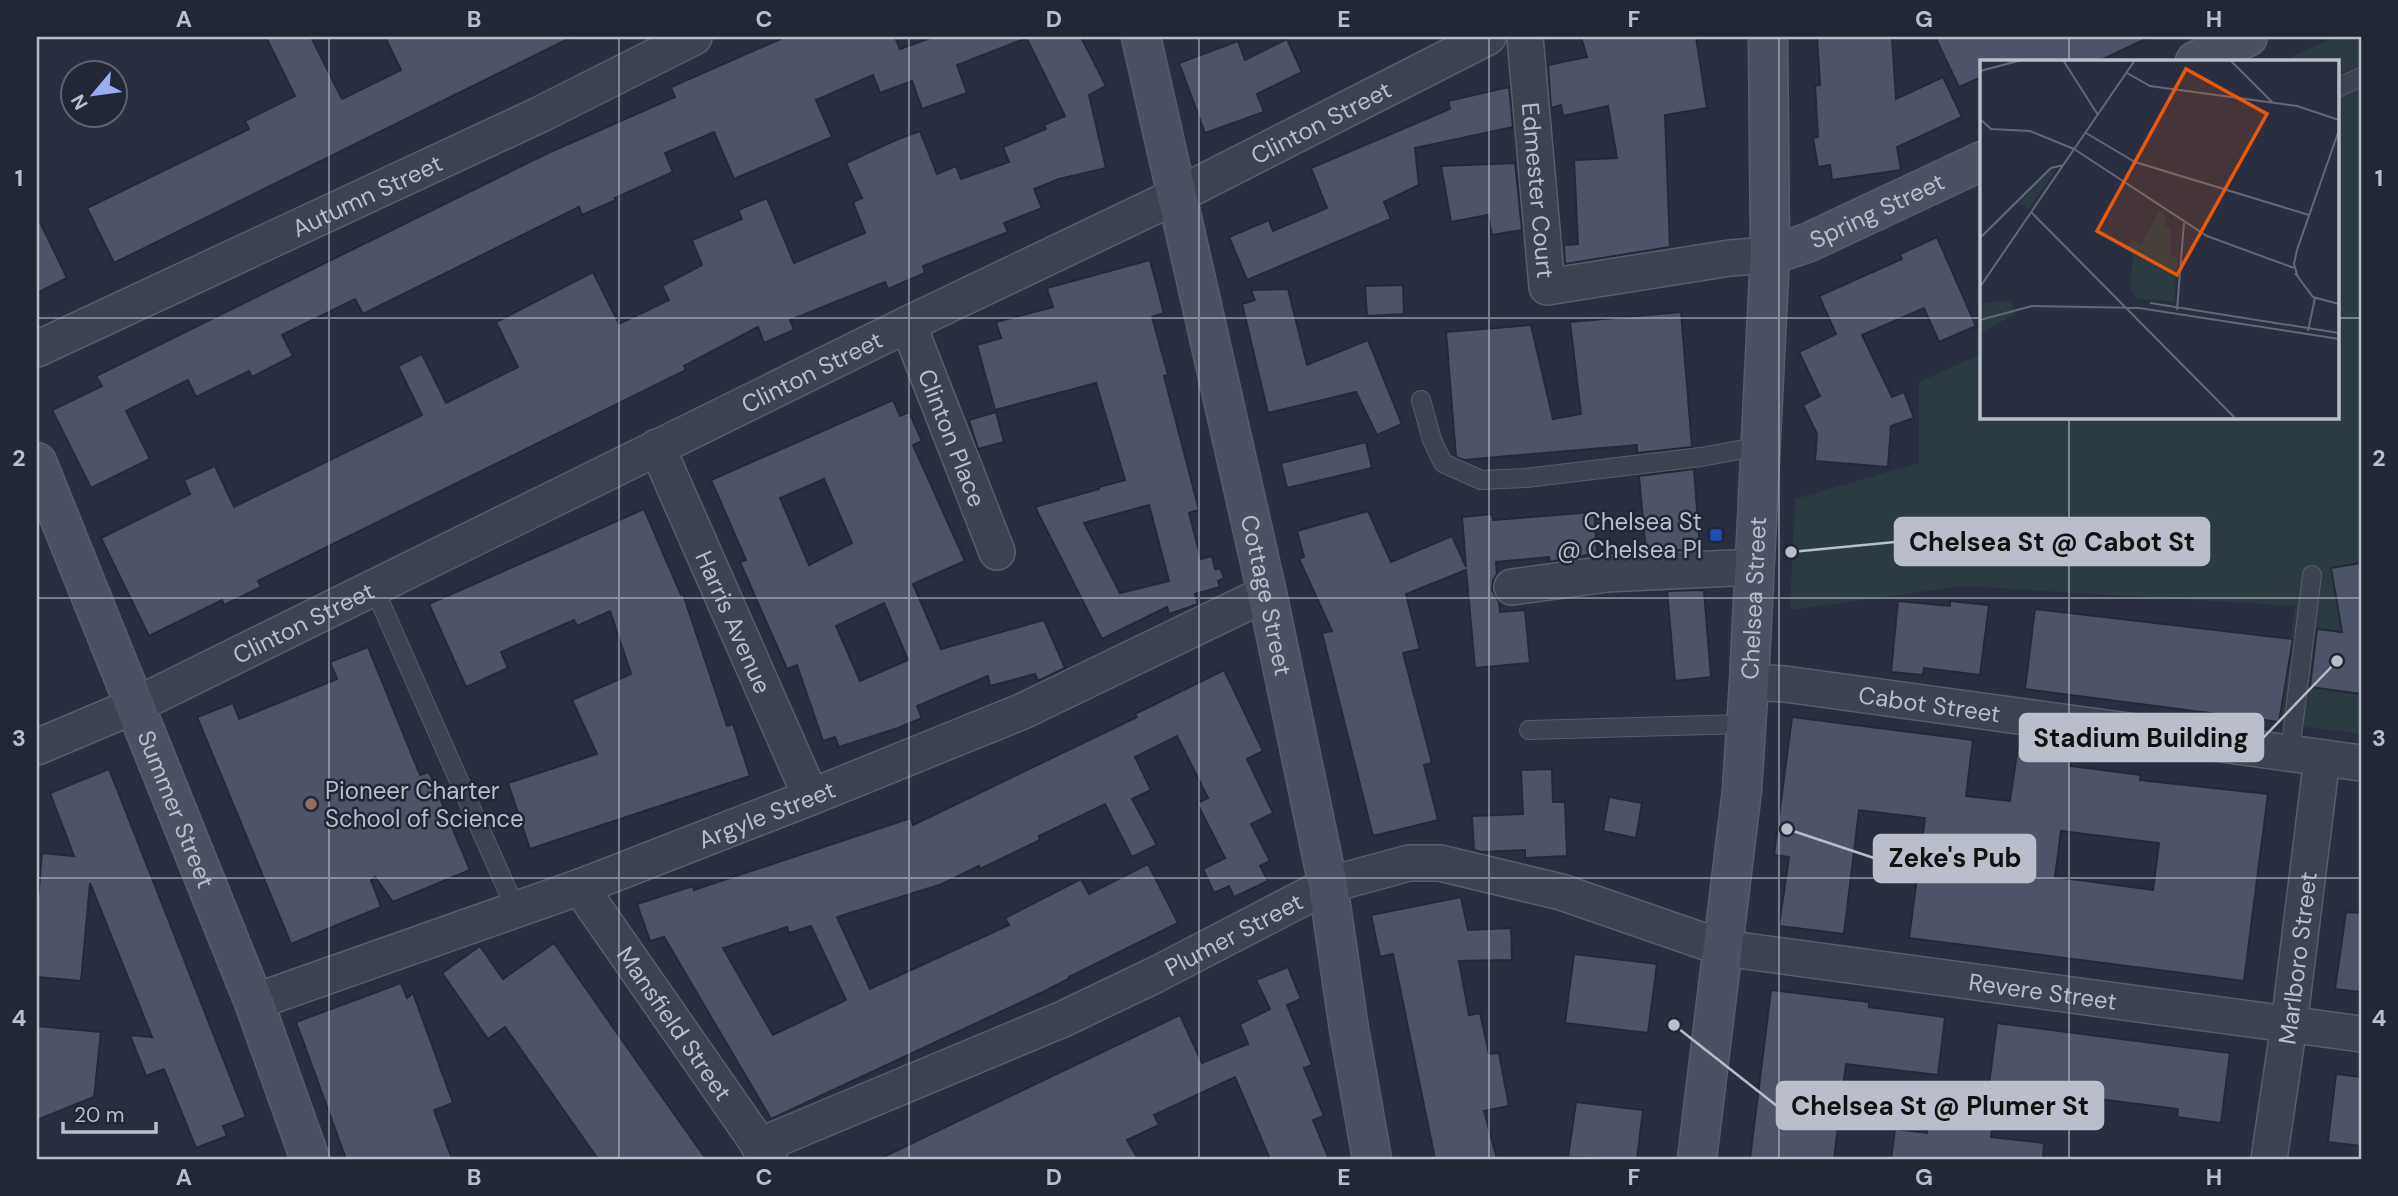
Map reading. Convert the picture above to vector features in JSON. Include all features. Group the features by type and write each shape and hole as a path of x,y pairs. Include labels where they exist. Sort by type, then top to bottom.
{"street":[{"name":"Autumn Street","path":"37,349 539,116 694,37"},
{"name":"Cottage Street","path":"1141,37 1267,593 1328,885 1372,1159"},
{"name":"Clinton Street","path":"37,747 134,706 908,324 1178,195 1488,37"},
{"name":"Edmester Court","path":"1525,37 1547,287 1730,258 1770,255"},
{"name":"Chelsea Street","path":"1698,1159 1742,790 1749,682 1770,255 1768,37"},
{"name":"Spring Street","path":"1770,255 1807,243 1980,162"},
{"name":"Clinton Place","path":"908,324 997,552"},
{"name":"Harris Avenue","path":"657,447 811,797"},
{"name":"Summer Street","path":"37,462 254,1002 310,1159"},
{"path":"1512,587 1607,574 1754,568"},
{"name":"Argyle Street","path":"254,1002 580,887 811,797 1023,710 1267,593"},
{"name":"Cabot Street","path":"1749,682 1812,688 2361,763"},
{"name":"Marlboro Street","path":"2269,1159 2289,1025 2306,755"},
{"name":"Plumer Street","path":"764,1152 1063,1019 1155,975 1328,885 1409,863 1440,863 1561,892 1723,948"},
{"name":"Mansfield Street","path":"580,887 764,1152"},
{"name":"Revere Street","path":"1723,948 2361,1034"}],"lane":[{"path":"2338,88 2361,77"},
{"path":"1421,400 1432,440 1443,463 1481,480 1617,468 1761,446"},
{"path":"2306,755 2312,575"},
{"path":"374,588 516,910"},
{"path":"1529,730 1745,724"}],"shaded area":[{"path":"2335,37 2361,37 2361,734 2281,724 2295,606 1963,586 1790,610 1795,499 1919,463 1919,382 1980,354 1980,418 2338,418 2338,60 2284,60"}],"building":[{"path":"266,37 311,37 342,99 401,70 385,37 572,37 114,263 87,208 249,129 245,121 295,96"},
{"path":"785,37 895,37 900,49 933,37 1024,39 957,65 967,93 922,109 912,81 880,93 873,75 816,100 832,137 734,179 714,132 665,153 673,172 615,198 616,200 582,215 579,207 363,314 355,299 282,335 293,356 252,377 249,371 196,397 188,380 126,411 150,459 91,488 52,410 102,386 96,376 546,154 675,97 671,87"},
{"path":"1026,37 1081,37 1106,86 1089,95 1106,168 1059,179 1034,189 1042,208 1004,223 1008,232 923,266 925,273 888,289 885,282 790,320 794,330 764,343 758,327 684,366 686,370 258,581 261,587 224,605 222,600 149,636 101,538 190,494 184,480 215,466 234,507 422,415 398,366 422,354 446,403 518,367 496,322 593,272 619,324 669,300 662,286 702,265 692,240 742,219 738,210 767,198 794,263 865,233 853,202 862,198 846,163 898,139 920,131 937,174 956,166 961,179 1009,162 1003,147 1046,129 1044,125 1065,116"},
{"path":"1581,37 1696,37 1707,108 1665,115 1670,247 1565,264 1564,245 1578,244 1574,160 1617,158 1608,106 1563,116 1561,105 1551,108 1548,65 1587,57"},
{"path":"1817,37 1892,37 1896,99 1943,77 1962,117 1897,147 1901,170 1832,180 1830,165 1818,167 1813,138 1818,137 1815,86 1820,85"},
{"path":"1935,37 2150,37 2101,60 1980,60 1980,78 1959,87"},
{"path":"1287,39 1302,72 1257,94 1264,112 1205,133 1179,63 1238,41 1245,60"},
{"path":"1509,87 1513,127 1415,148 1419,185 1384,202 1391,219 1247,280 1229,237 1269,220 1273,231 1327,208 1311,168 1450,109 1448,101"},
{"path":"1515,163 1522,230 1492,235 1488,215 1451,222 1441,166"},
{"path":"37,216 67,278 37,293"},
{"path":"1937,237 1976,326 1939,342 1924,308 1862,335 1892,397 1904,392 1914,418 1891,426 1888,467 1815,461 1817,434 1803,405 1820,396 1799,352 1836,334 1819,296 1902,259 1900,254"},
{"path":"1150,260 1164,313 1152,317 1168,375 1164,376 1199,510 1189,513 1201,559 1212,556 1215,569 1220,568 1224,578 1218,581 1220,587 1195,594 1198,604 1169,614 1167,607 1102,639 1035,507 1125,480 1096,383 995,410 977,345 1001,338 996,322 1053,307 1047,288","holes":["1149,505 1169,581 1120,593 1084,523"]},
{"path":"1403,285 1404,314 1367,316 1365,286"},
{"path":"1288,289 1307,365 1368,340 1402,424 1377,435 1356,392 1268,413 1242,304 1255,300 1251,290"},
{"path":"1681,312 1692,447 1637,453 1637,445 1464,460 1456,457 1446,332 1531,325 1553,419 1581,414 1570,322"},
{"path":"893,400 900,416 909,412 922,441 913,445 965,561 913,584 941,649 1044,620 1065,668 1038,681 1035,674 990,686 988,676 917,706 922,718 898,728 839,747 835,737 823,741 797,665 787,669 740,562 746,560 711,480","holes":["824,479 852,543 809,565 780,498","884,603 908,660 860,681 836,626"]},
{"path":"996,412 1004,442 978,449 969,420"},
{"path":"1366,442 1372,468 1287,488 1281,463"},
{"path":"1694,469 1700,549 1646,552 1639,476"},
{"path":"644,509 681,595 683,594 727,726 733,724 750,776 530,849 508,783 597,754 572,700 631,674 610,611 577,626 574,620 501,652 508,668 466,687 429,604"},
{"path":"1368,511 1391,562 1452,536 1466,567 1462,517 1492,514 1493,520 1594,512 1597,553 1550,562 1549,557 1496,562 1497,574 1492,590 1499,602 1500,612 1525,610 1530,663 1475,668 1466,570 1406,594 1420,649 1403,653 1432,763 1424,765 1438,820 1373,836 1322,633 1332,631 1299,559 1304,557 1297,531"},
{"path":"2361,563 2361,694 2310,687 2317,629 2342,632 2331,568"},
{"path":"1704,590 1711,677 1675,681 1667,591"},
{"path":"1898,601 1950,606 1950,601 1989,605 1980,675 1924,668 1923,675 1891,672"},
{"path":"2035,609 2293,639 2279,722 2025,689"},
{"path":"368,647 420,775 429,772 470,870 393,902 375,877 371,880 381,907 291,944 197,717 233,703 239,719 337,679 330,662"},
{"path":"1224,670 1263,751 1247,759 1273,813 1251,824 1270,861 1260,866 1268,881 1234,897 1229,886 1214,893 1203,869 1225,858 1197,803 1208,798 1177,736 1135,757 1151,790 1132,799 1157,845 1132,857 1105,804 980,869 979,866 942,884 837,917 870,989 1009,925 1005,918 1081,879 1089,894 1148,864 1178,923 1043,992 771,1119 664,937 650,941 637,904 693,886 694,890 911,818 913,825 1137,717 1135,714","holes":["811,926 846,1000 773,1035 723,948 787,927 789,933"]},
{"path":"1792,717 1973,740 1966,796 2010,801 2018,746 2071,753 2070,766 2141,775 2140,780 2268,794 2244,981 1909,938 1925,818 1859,810 1844,934 1779,926 1789,857 1774,855","holes":["2061,831 2159,843 2153,890 2055,877"]},
{"path":"109,769 246,1117 223,1126 227,1136 196,1148 164,1069 146,1076 130,1035 152,1037 90,883 81,981 37,977 37,911 42,853 74,856 50,793"},
{"path":"1552,769 1553,802 1565,802 1567,856 1525,858 1525,850 1474,850 1472,816 1523,814 1521,770"},
{"path":"1609,797 1642,803 1636,838 1603,831"},
{"path":"1461,897 1468,930 1511,928 1512,960 1459,961 1469,1015 1480,1013 1489,1054 1499,1053 1509,1106 1484,1111 1497,1159 1435,1159 1393,954 1380,957 1371,915"},
{"path":"2346,912 2361,913 2361,992 2335,989"},
{"path":"554,943 706,1159 598,1159 505,1027 488,1039 442,973 480,946 503,979"},
{"path":"1574,954 1657,964 1648,1033 1565,1023"},
{"path":"1288,967 1301,999 1287,1005 1312,1065 1304,1068 1324,1116 1313,1120 1329,1159 1270,1159 1235,1077 1154,1115 1159,1125 1127,1140 1138,1159 879,1159 1180,1015 1202,1063 1248,1044 1240,1024 1270,1009 1256,980"},
{"path":"401,983 407,998 413,993 453,1103 434,1110 452,1159 346,1159 296,1022"},
{"path":"1771,990 1869,1002 1869,1007 1945,1017 1938,1075 1846,1064 1834,1159 1750,1159"},
{"path":"1997,1023 2230,1053 2221,1123 2177,1117 2178,1109 1989,1085"},
{"path":"37,1026 101,1032 94,1097 37,1120"},
{"path":"2336,1074 2361,1077 2361,1146 2328,1142"},
{"path":"1934,1087 1996,1095 1991,1137 2044,1143 2043,1159 1891,1159 1895,1129 1927,1133"},
{"path":"1576,1102 1643,1110 1637,1159 1568,1157"}],"place":[{"name":"Chelsea St @ Chelsea Pl","path":"1716,535"},
{"name":"Chelsea St @ Cabot St","path":"1791,552"},
{"name":"Stadium Building","path":"2337,661"},
{"name":"Pioneer Charter School of Science","path":"311,804"},
{"name":"Zeke's Pub","path":"1787,829"},
{"name":"Chelsea St @ Plumer St","path":"1674,1025"}]}
